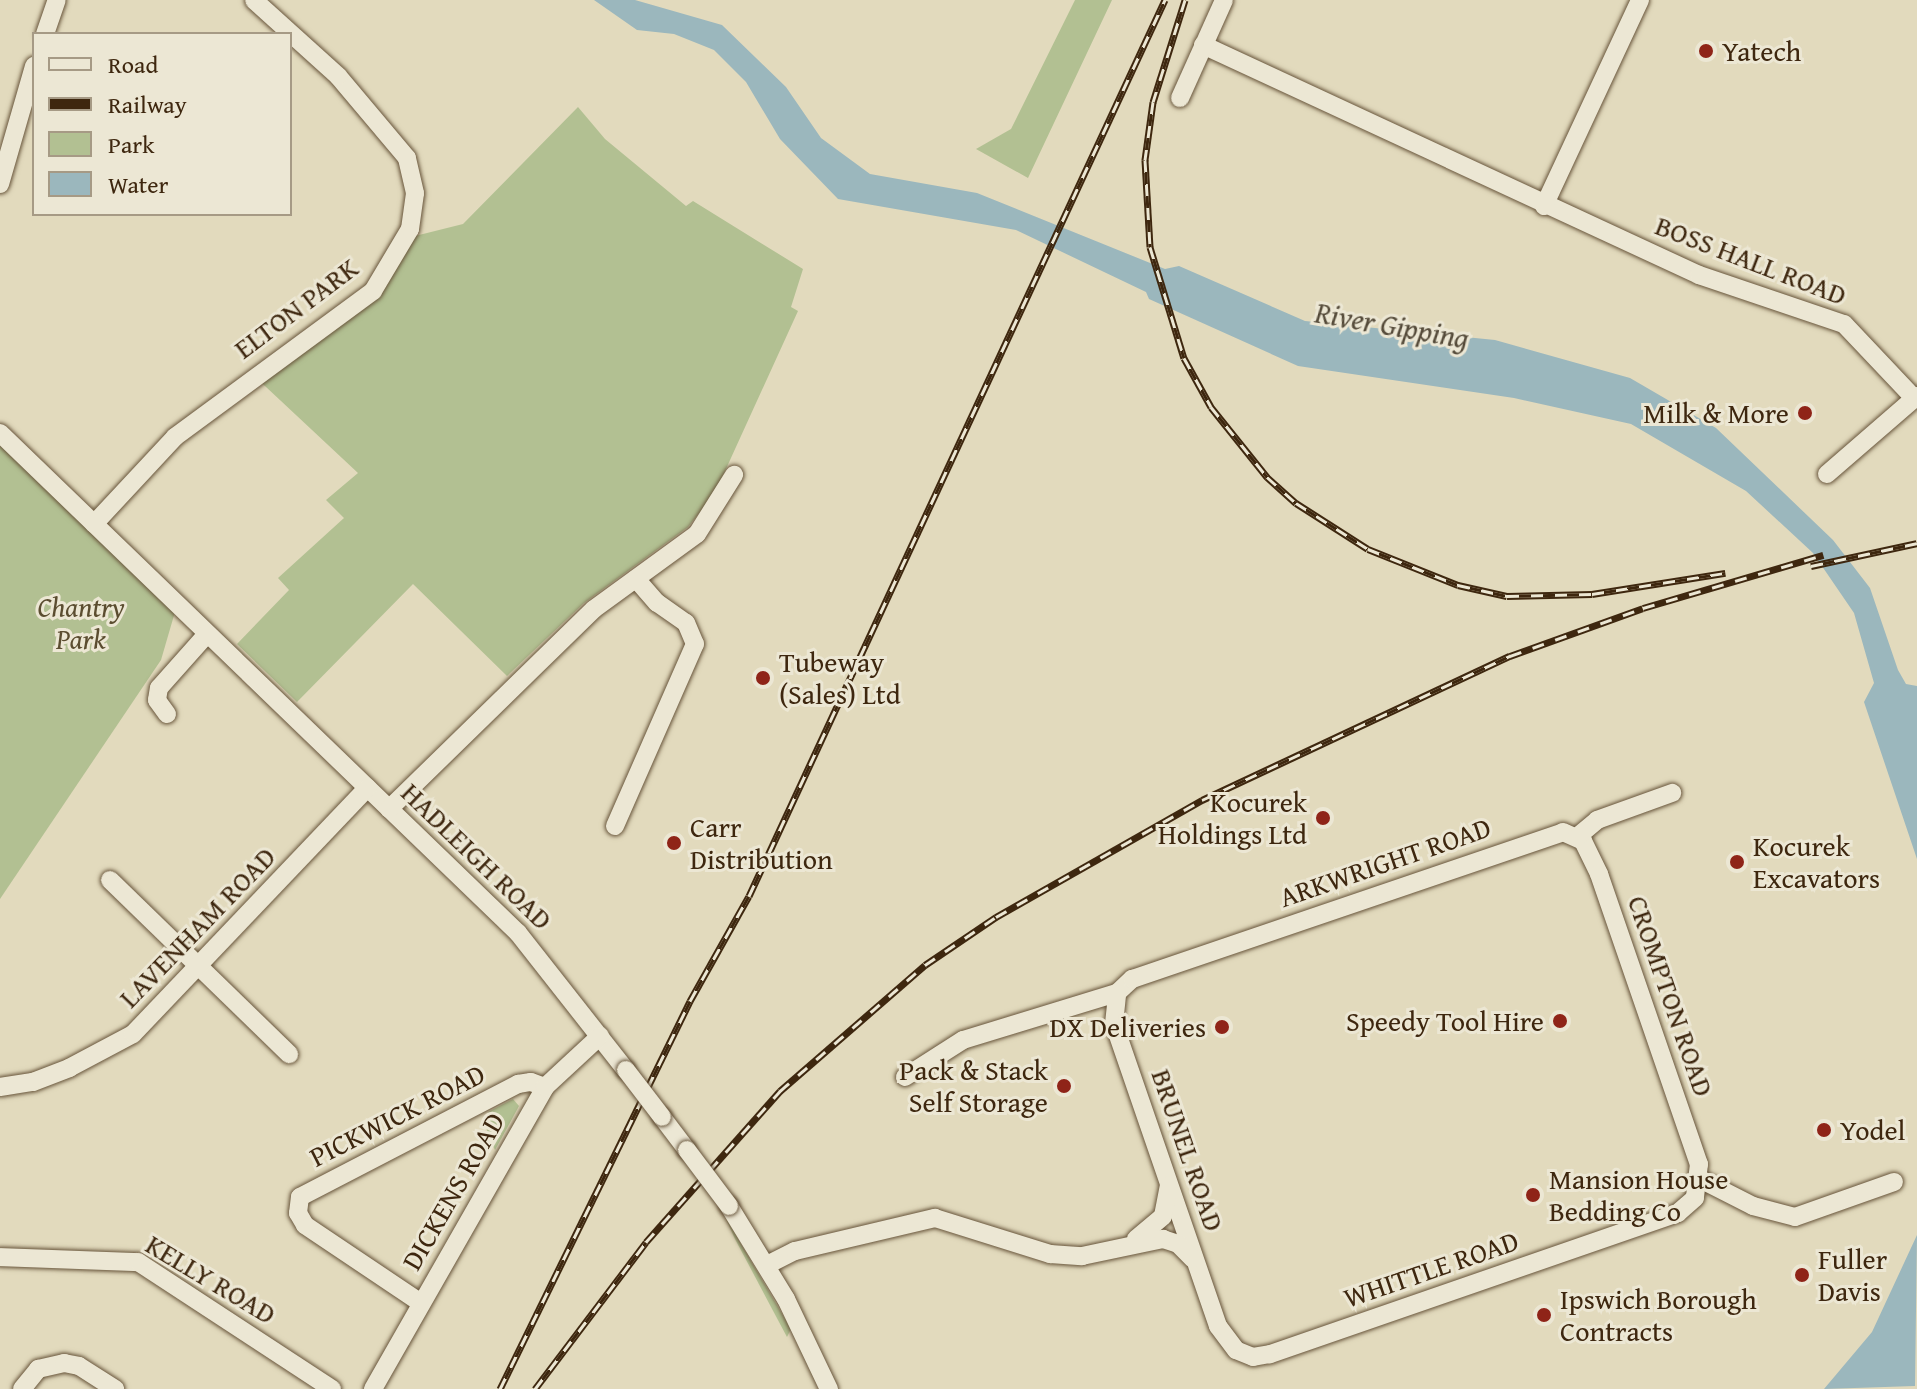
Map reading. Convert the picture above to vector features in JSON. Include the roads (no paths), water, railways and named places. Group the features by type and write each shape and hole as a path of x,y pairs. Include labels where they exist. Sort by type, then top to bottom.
{"street":[{"path":"46,32 57,0"},
{"name":"ELTON PARK","path":"254,0 289,32"},
{"path":"1180,98 1224,0"},
{"path":"1544,206 1640,0"},
{"name":"ELTON PARK","path":"94,524 175,437 373,291 410,229 415,193 407,158 338,76 292,34"},
{"name":"BOSS HALL ROAD","path":"1203,45 1544,206 1699,275 1844,324 1916,397 1827,474"},
{"path":"0,184 32,73"},
{"name":"HADLEIGH ROAD","path":"0,433 527,942 729,1206 767,1265 829,1389"},
{"path":"389,809 582,620 697,534 734,475"},
{"path":"615,826 695,644 686,623 657,603 636,579"},
{"path":"167,714 157,700 159,688 207,634"},
{"name":"LAVENHAM ROAD","path":"0,1087 33,1082 112,1048 149,1021 367,788"},
{"path":"1577,837 1597,820 1672,793"},
{"name":"ARKWRIGHT ROAD","path":"905,1077 963,1040 1117,993 1132,979 1549,835 1577,837"},
{"name":"CROMPTON ROAD","path":"1577,837 1599,874 1700,1179"},
{"path":"110,880 289,1054"},
{"name":"BRUNEL ROAD","path":"1117,993 1114,1024 1218,1326"},
{"name":"DICKENS ROAD","path":"373,1389 545,1087 600,1036"},
{"name":"PICKWICK ROAD","path":"421,1303 305,1225 298,1213 300,1197 518,1084 531,1082 545,1087"},
{"path":"1127,1244 1163,1216 1169,1199 1167,1176"},
{"path":"1700,1179 1753,1206 1795,1217 1894,1182"},
{"name":"WHITTLE ROAD","path":"1218,1326 1241,1353 1270,1354 1678,1213 1695,1198 1700,1179"},
{"path":"767,1265 795,1251 924,1219 945,1219 1050,1254 1082,1256 1127,1244 1170,1240 1186,1250 1200,1271"},
{"name":"KELLY ROAD","path":"0,1257 113,1258 144,1265 332,1389"},
{"path":"22,1389 38,1369 64,1363 79,1366 115,1389"}],"water":[{"path":"594,0 635,0 722,25 786,87 821,138 870,174 977,193 1165,269 1179,266 1305,321 1495,340 1630,378 1716,428 1833,540 1870,588 1898,670 1906,684 1917,686 1917,859 1864,702 1874,683 1854,613 1813,553 1746,491 1631,424 1514,398 1298,366 1149,299 1146,292 1016,230 838,199 780,139 746,82 714,50 674,34 637,30"},
{"path":"1917,1235 1915,1386 1824,1389 1872,1332"}],"railway":[{"path":"500,1389 690,1001 749,896 1165,0"},
{"path":"1185,0 1153,102 1145,160 1150,247 1184,358 1211,407 1267,477 1296,503 1368,549 1458,585 1507,596 1592,594 1725,573"},
{"path":"1811,566 1917,543"},
{"path":"535,1389 646,1242 780,1091 925,965 996,917 1202,800 1510,656 1643,608 1823,555"}],"place":[{"name":"Yatech","path":"1706,51"},
{"name":"Milk & More","path":"1805,413"},
{"name":"Tubeway (Sales) Ltd","path":"763,678"},
{"name":"Kocurek Holdings Ltd","path":"1323,818"},
{"name":"Carr Distribution","path":"674,843"},
{"name":"Kocurek Excavators","path":"1737,862"},
{"name":"Speedy Tool Hire","path":"1560,1021"},
{"name":"DX Deliveries","path":"1222,1027"},
{"name":"Pack & Stack Self Storage","path":"1064,1086"},
{"name":"Yodel","path":"1824,1130"},
{"name":"Mansion House Bedding Co","path":"1533,1195"},
{"name":"Fuller Davis","path":"1802,1275"},
{"name":"Ipswich Borough Contracts","path":"1544,1315"}],"water label":[{"name":"River Gipping","path":"1392,325"}],"park label":[{"name":"Chantry Park","path":"81,623"}]}
